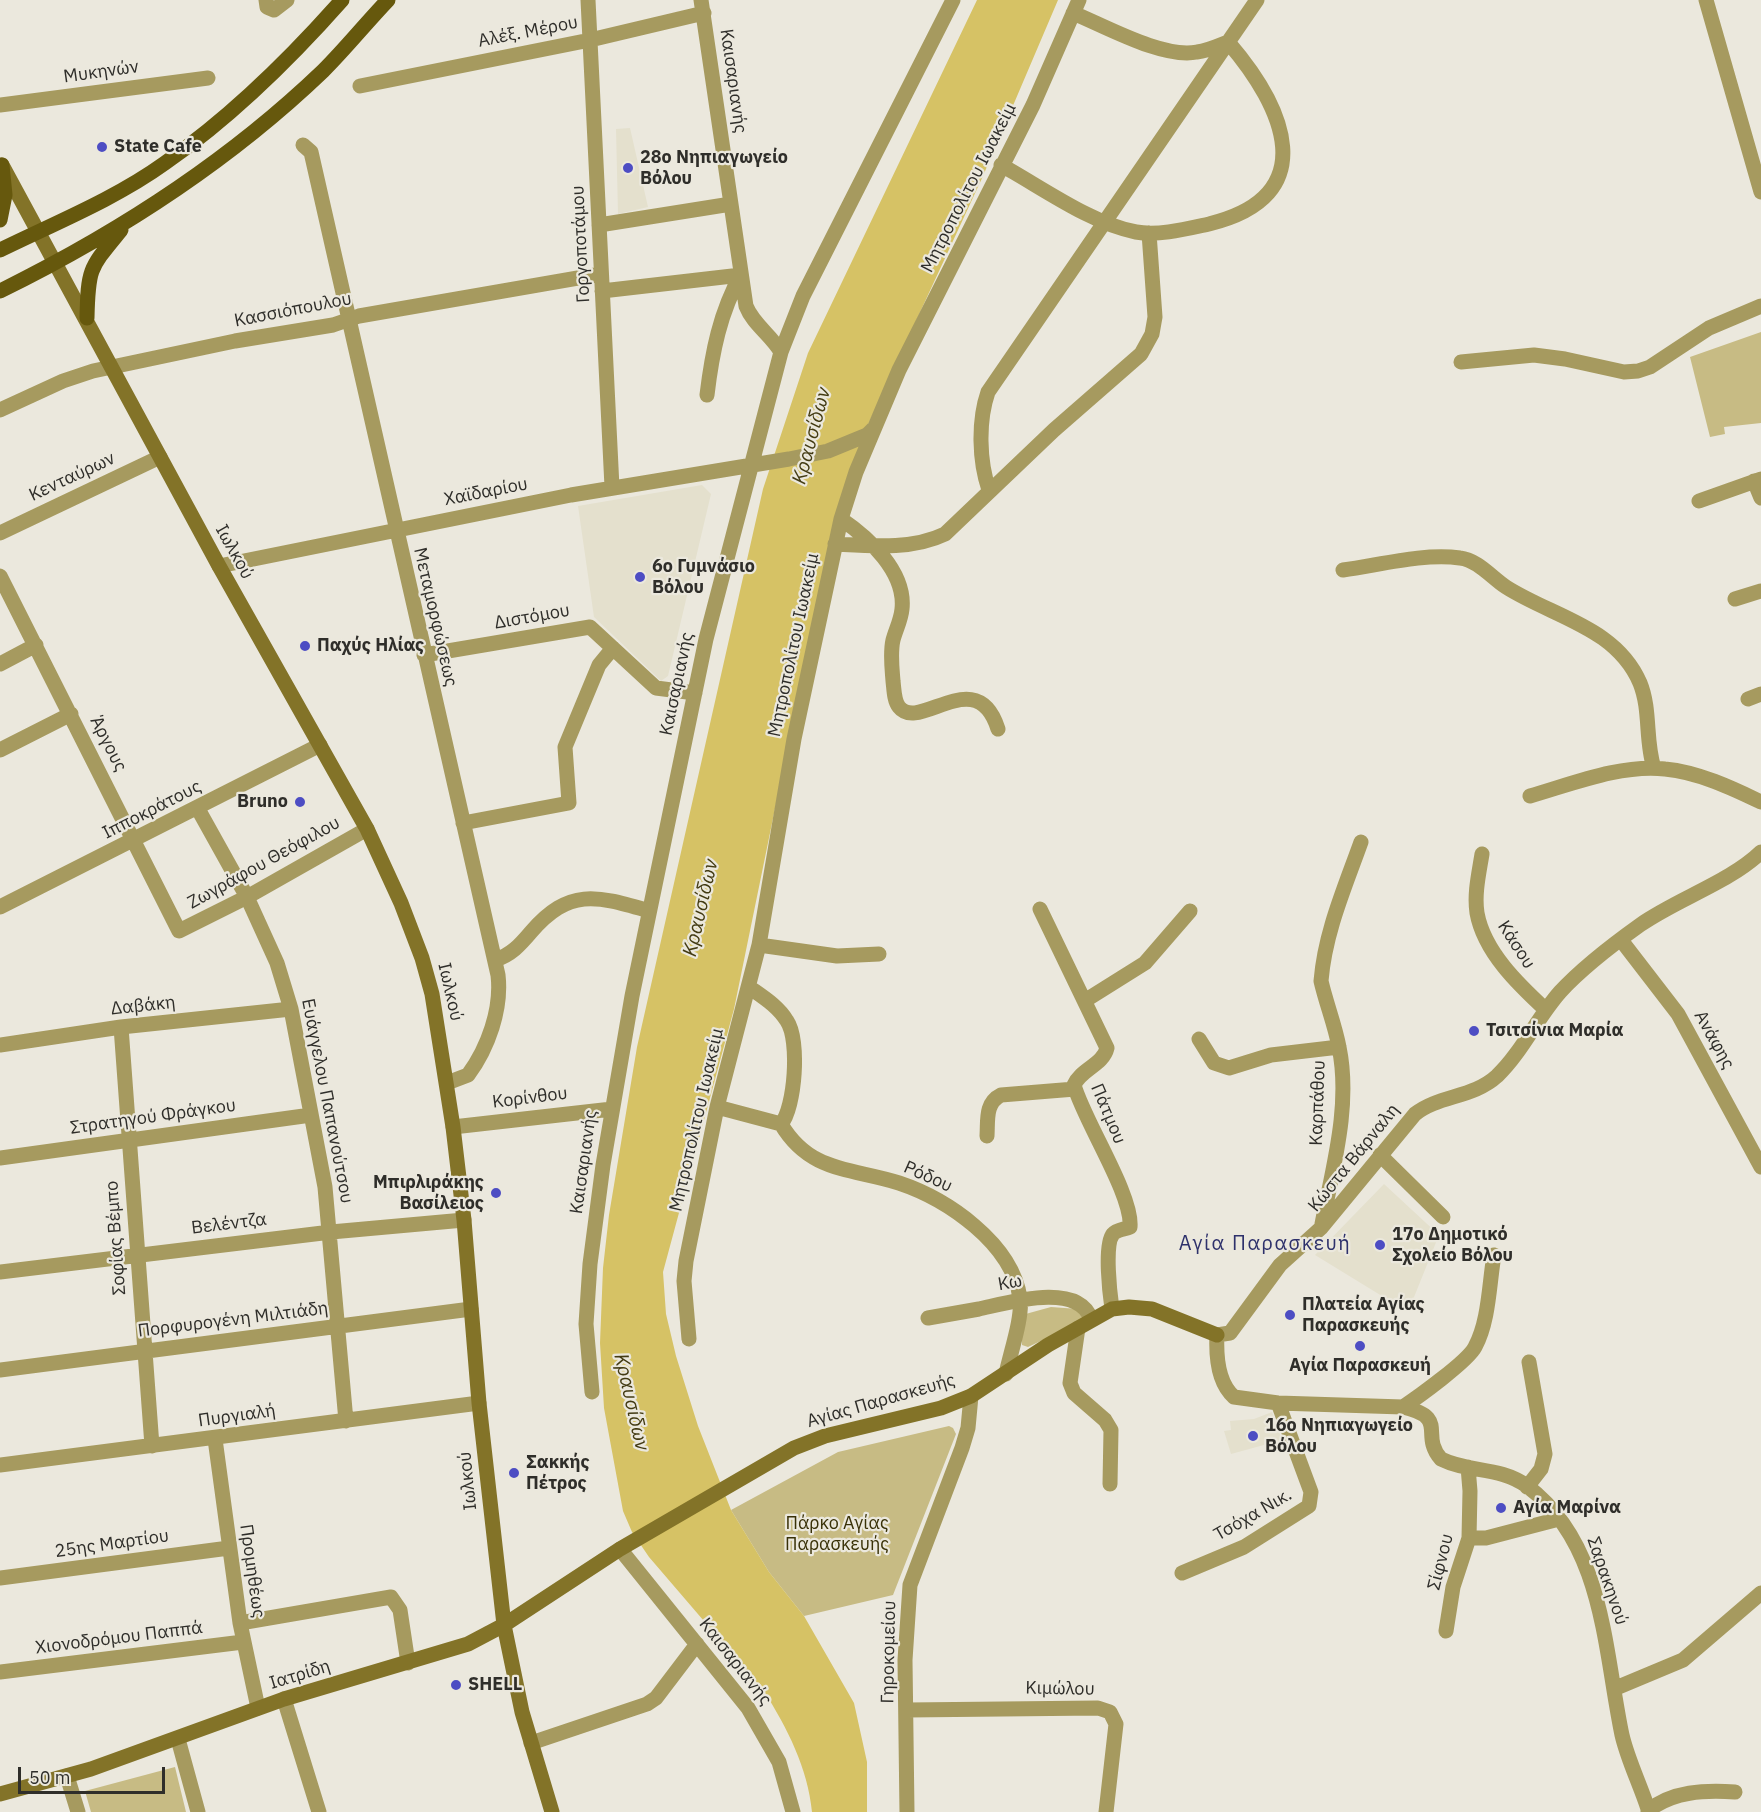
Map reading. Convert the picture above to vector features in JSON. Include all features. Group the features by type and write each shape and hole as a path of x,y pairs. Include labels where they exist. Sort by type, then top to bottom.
{"main road":[{"path":"0,250 128,186 165,164 262,85 342,0"},
{"path":"0,291 128,221 212,166 263,125 324,70 388,0"},
{"path":"0,220 3,196 1,163"},
{"name":"Ιωλκού","path":"1,163 87,318 219,566 367,829 401,903 422,958 432,994 453,1127 464,1220 479,1403 504,1625 516,1691 552,1812"},
{"path":"87,318 90,273 103,249 128,221"},
{"name":"Αγίας Παρασκευής","path":"504,1625 625,1546 807,1442 941,1408 971,1396 1048,1344 1112,1310 1139,1306 1152,1309 1217,1335"},
{"name":"Ιατρίδη","path":"0,1794 67,1776 178,1739 284,1699 468,1644 504,1625"}],"street":[{"path":"267,4 276,9 286,0"},
{"name":"Γοργοποτάμου","path":"588,0 612,487"},
{"path":"781,352 803,296 952,0"},
{"path":"989,490 981,432 983,410 988,392 1056,295 1103,221 1257,0"},
{"path":"1706,0 1761,192"},
{"name":"Αλέξ. Μέρου","path":"360,86 590,40 702,7"},
{"name":"Καισαριανής","path":"592,1392 586,1347 588,1292 598,1197 612,1109 649,911 695,693 756,464 781,352 776,342 750,315 741,275 702,7"},
{"path":"1076,7 1146,43 1178,52 1196,53 1228,42"},
{"name":"Μητροπολίτου Ιωακείμ","path":"689,1339 684,1281 686,1261 717,1107 759,945 794,739 841,519 870,432 1001,165 1033,105 1076,7"},
{"path":"1001,165 1103,221 1134,232 1149,233 1229,219 1267,195 1278,176 1283,144 1275,112 1254,74 1228,42"},
{"name":"Μυκηνών","path":"0,105 208,78"},
{"name":"Μεταμορφώσεως","path":"303,145 311,152 395,530 495,960 499,996 486,1044 468,1076 447,1083"},
{"path":"599,225 731,204"},
{"path":"835,544 872,546 934,539 956,526 989,490 1054,430 1129,366 1147,345 1152,334 1156,300 1149,233"},
{"name":"Κασσιόπουλου","path":"0,410 63,381 113,367 349,320 359,316 602,274"},
{"path":"602,291 741,275"},
{"path":"707,395 712,353 731,292 741,275"},
{"path":"1461,362 1534,355 1565,359 1624,372 1638,371 1650,367 1709,328 1761,306"},
{"name":"Χαϊδαρίου","path":"219,566 612,487 828,451 870,432"},
{"name":"Κενταύρων","path":"0,533 160,457"},
{"path":"1699,501 1758,480 1761,498"},
{"path":"841,519 864,535 894,572 903,600 900,623 893,641 891,669 897,706 903,711 916,714 945,702 964,699 987,707 994,716 998,729"},
{"path":"1343,570 1428,558 1460,558 1468,560 1507,587 1596,632 1616,649 1639,681 1645,698 1649,748 1654,768"},
{"name":"Άργους","path":"0,576 180,931"},
{"path":"1735,599 1761,591"},
{"name":"Διστόμου","path":"424,655 590,627 656,688 695,693"},
{"path":"0,664 36,645"},
{"path":"463,823 569,803 565,747 599,665 613,648"},
{"path":"0,750 71,714"},
{"name":"Ιπποκράτους","path":"0,907 198,809 320,745"},
{"path":"1530,796 1610,774 1654,768 1684,772 1761,801"},
{"name":"Ευάγγελου Παπανούτσου","path":"198,809 247,897 277,963 291,1010 331,1232 346,1420"},
{"name":"Ζωγράφου Θεόφιλου","path":"180,931 247,897 367,829"},
{"name":"Καρπάθου","path":"1321,1228 1336,1150 1343,1076 1339,1047 1321,981 1322,971 1329,933 1361,842"},
{"name":"Κώστα Βάρναλη","path":"1217,1335 1230,1334 1280,1265 1321,1228 1407,1122 1422,1108 1474,1091 1496,1077 1546,1010 1577,975 1661,911 1743,866 1761,852"},
{"name":"Κάσου","path":"1482,854 1477,898 1481,926 1512,976 1546,1010"},
{"path":"495,960 512,952 546,916 569,902 599,898 649,911"},
{"name":"Πάτμου","path":"1040,909 1086,1000 1107,1048 1103,1058 1077,1079 1075,1089 1120,1187 1130,1220 1130,1227 1114,1232 1111,1238 1108,1268 1112,1310"},
{"path":"1086,1000 1145,963 1190,911"},
{"name":"Ανάφης","path":"1621,940 1678,1014 1761,1167"},
{"path":"759,945 837,956 879,954"},
{"path":"717,1107 781,1124 790,1111 794,1041 787,1020 769,1000 749,987"},
{"name":"Δαβάκη","path":"0,1045 121,1027 291,1010"},
{"name":"Σοφίας Βέμπο","path":"121,1027 152,1446"},
{"path":"1199,1039 1214,1063 1229,1068 1271,1055 1339,1047"},
{"path":"987,1136 989,1107 992,1099 1001,1095 1075,1089"},
{"name":"Κορίνθου","path":"453,1127 612,1109"},
{"name":"Στρατηγού Φράγκου","path":"0,1158 311,1114"},
{"name":"Ρόδου","path":"781,1124 795,1142 828,1165 840,1171 912,1188 969,1221 991,1241 1000,1254 1016,1284 1020,1299"},
{"path":"1380,1155 1443,1217"},
{"name":"Βελέντζα","path":"0,1272 331,1232 464,1220"},
{"path":"1403,1407 1430,1388 1474,1349 1482,1329 1494,1256"},
{"name":"Κω","path":"928,1318 1020,1299 1047,1297 1078,1302 1088,1312 1084,1324"},
{"path":"1006,1374 1020,1299"},
{"name":"Πορφυρογένη Μιλτιάδη","path":"0,1370 471,1309"},
{"path":"1084,1324 1071,1370 1071,1388 1105,1420 1111,1430 1110,1484"},
{"name":"Σαρακηνού","path":"1217,1335 1218,1362 1230,1393 1242,1399 1278,1403 1403,1407 1422,1412 1428,1417 1436,1453 1441,1460 1500,1473 1527,1487 1559,1519 1577,1547 1587,1573 1605,1634 1623,1737 1648,1811"},
{"path":"1527,1487 1541,1469 1545,1454 1529,1362"},
{"name":"Γηροκομείου","path":"907,1812 905,1660 910,1585 962,1448 968,1428 971,1396"},
{"name":"Πυργιαλή","path":"0,1465 215,1439 479,1403"},
{"name":"Τσόχα Νικ.","path":"1182,1574 1244,1547 1309,1506 1311,1492 1278,1403"},
{"name":"Προμηθέως","path":"215,1439 228,1548 243,1641 258,1708"},
{"name":"Σίφνου","path":"1446,1631 1453,1587 1469,1538 1468,1467"},
{"path":"1469,1538 1486,1538 1559,1519"},
{"name":"Καισαριανής","path":"625,1546 697,1644 739,1696 769,1741 785,1779 793,1812"},
{"name":"25ης Μαρτίου","path":"0,1578 228,1548"},
{"path":"1616,1688 1683,1660 1761,1593"},
{"path":"240,1623 391,1597 400,1610 408,1663"},
{"name":"Χιονοδρόμου Παππά","path":"0,1672 243,1641"},
{"path":"531,1743 646,1704 656,1698 697,1644"},
{"path":"284,1699 319,1812"},
{"name":"Κιμώλου","path":"907,1710 1083,1707 1104,1709 1115,1718 1116,1724 1106,1812"},
{"path":"178,1739 198,1812"},
{"path":"67,1776 78,1812"},
{"path":"1648,1811 1657,1803 1684,1794 1735,1792"}],"shaded area":[{"name":"28ο Νηπιαγωγείο Βόλου","path":"630,128 648,207 618,214 616,129"},
{"name":"6ο Γυμνάσιο Βόλου","path":"702,485 711,494 668,676 661,681 594,617 578,506"},
{"name":"17ο Δημοτικό Σχολείο Βόλου","path":"1384,1184 1439,1235 1408,1312 1315,1255"},
{"name":"16ο Νηπιαγωγείο Βόλου","path":"1272,1412 1282,1440 1231,1454 1224,1431 1231,1430 1230,1421 1254,1419"}],"green space":[{"path":"1761,332 1761,423 1724,427 1725,434 1710,437 1690,357"},
{"path":"1051,1307 1078,1309 1083,1317 1079,1323 1028,1347 1022,1345 1022,1315"},
{"name":"Πάρκο Αγίας Παρασκευής","path":"949,1426 956,1434 893,1595 804,1616 769,1572 731,1510 838,1452"},
{"path":"175,1767 186,1812 91,1812 85,1791"}],"water":[{"name":"Κραυσίδων","path":"977,0 1058,0 983,176 866,429 824,569 734,1009 663,1272 666,1314 676,1356 698,1426 731,1510 769,1572 804,1616 854,1703 867,1762 867,1812 812,1812 801,1764 781,1719 764,1691 649,1557 632,1532 623,1511 604,1408 600,1343 603,1268 609,1215 637,1047 763,489 808,353"}],"place":[{"name":"State Cafe","path":"102,147"},
{"name":"28ο Νηπιαγωγείο Βόλου","path":"628,168"},
{"name":"6ο Γυμνάσιο Βόλου","path":"640,577"},
{"name":"Παχύς Ηλίας","path":"305,646"},
{"name":"Bruno","path":"300,802"},
{"name":"Τσιτσίνια Μαρία","path":"1474,1031"},
{"name":"Μπιρλιράκης Βασίλειος","path":"496,1193"},
{"name":"17ο Δημοτικό Σχολείο Βόλου","path":"1380,1245"},
{"name":"Πλατεία Αγίας Παρασκευής","path":"1290,1315"},
{"name":"Αγία Παρασκευή","path":"1360,1346"},
{"name":"16ο Νηπιαγωγείο Βόλου","path":"1253,1436"},
{"name":"Σακκής Πέτρος","path":"514,1473"},
{"name":"Αγία Μαρίνα","path":"1501,1508"},
{"name":"SHELL","path":"456,1685"}],"district":[{"name":"Αγία Παρασκευή","path":"1265,1244"}]}
